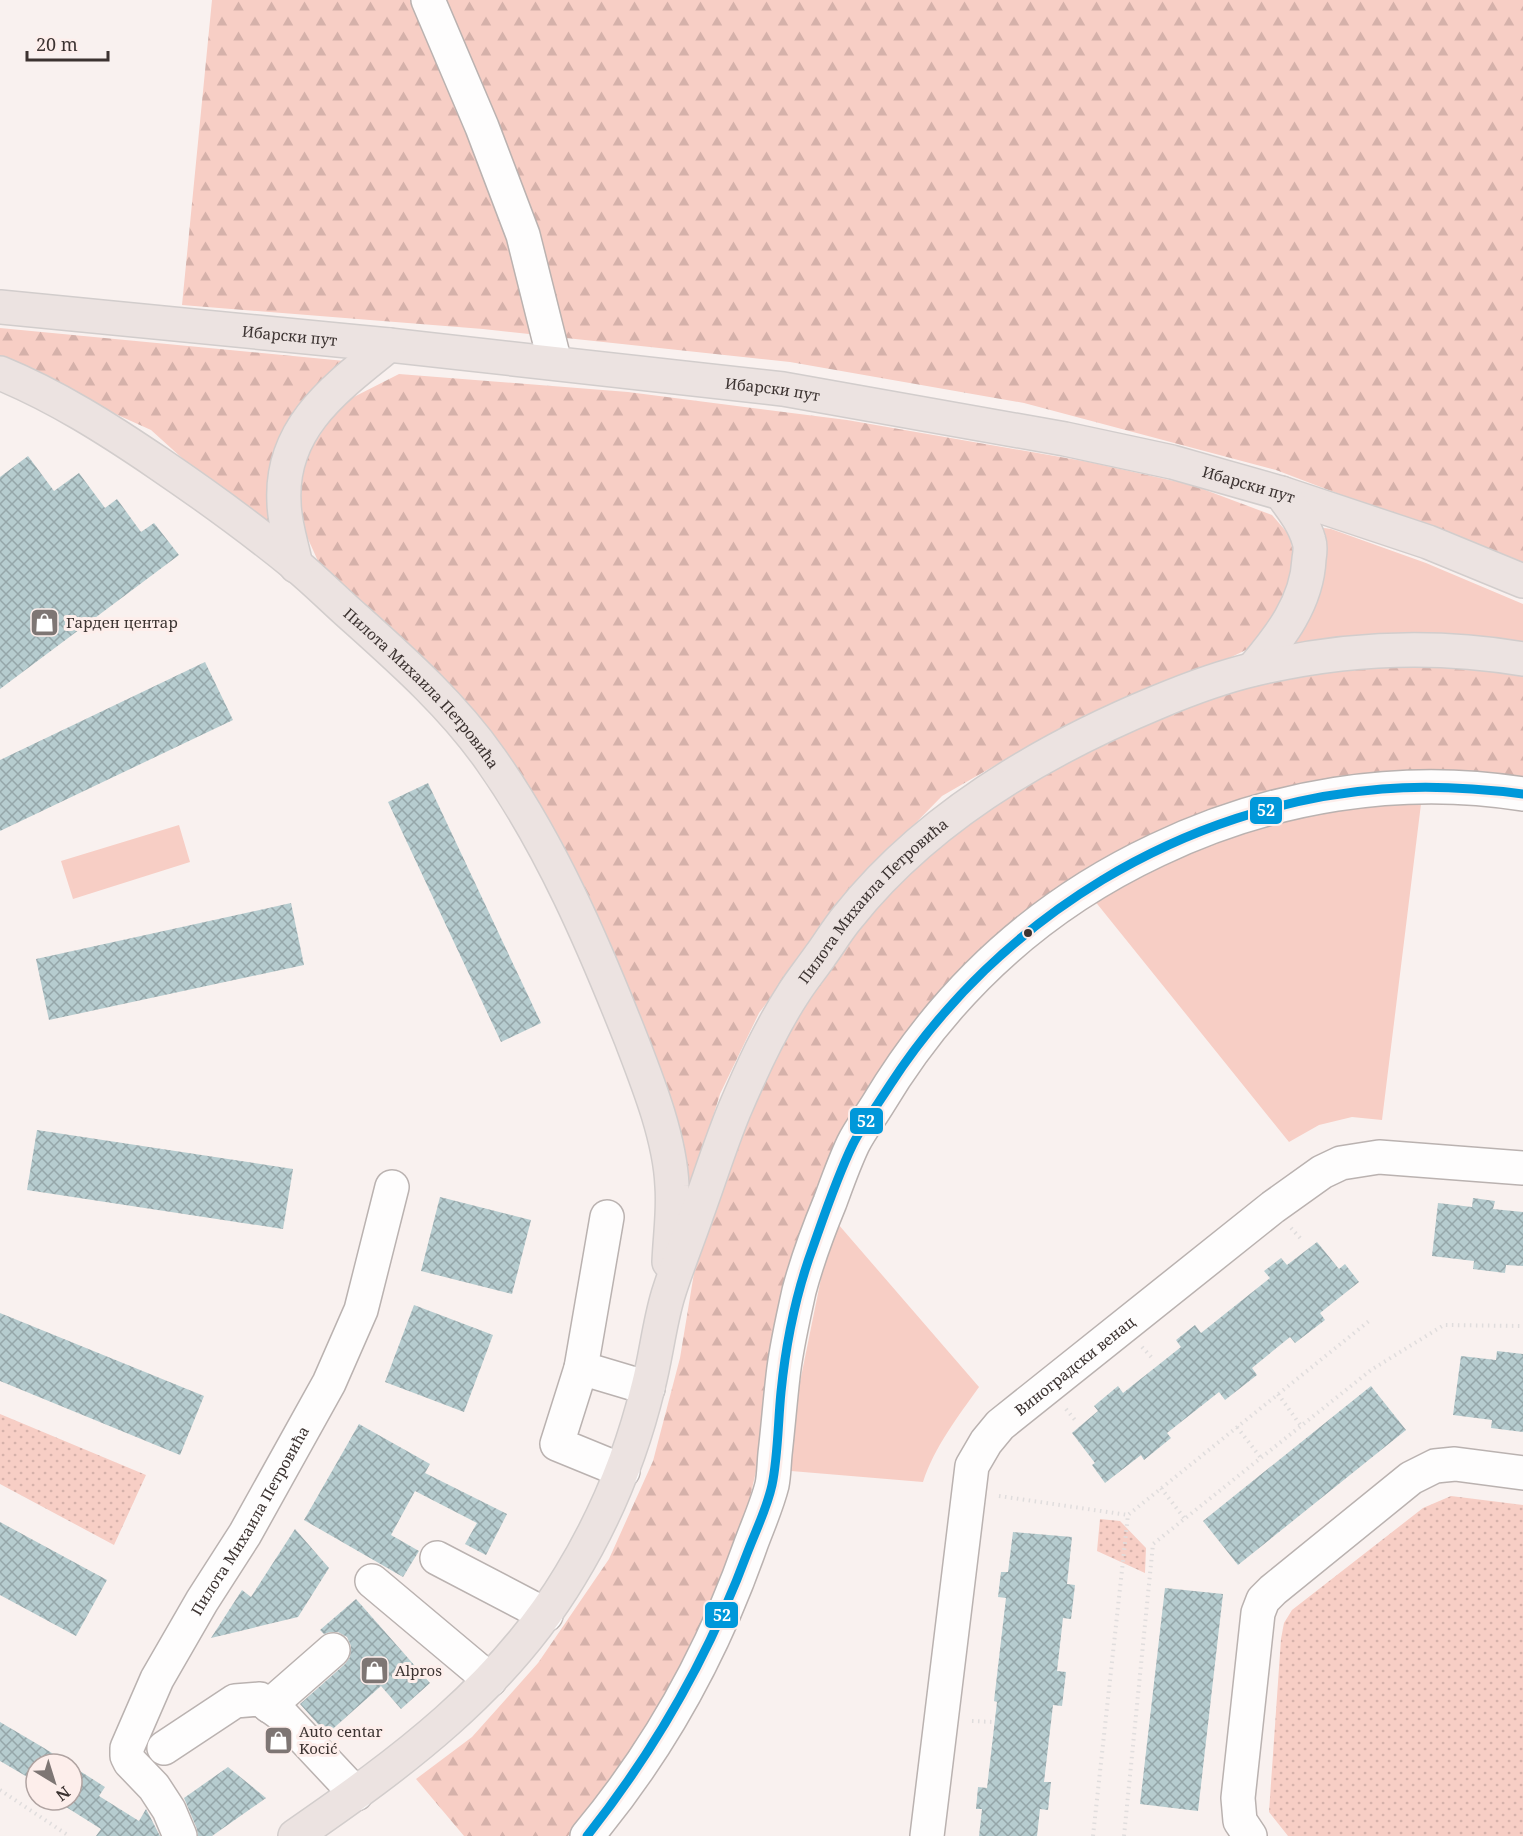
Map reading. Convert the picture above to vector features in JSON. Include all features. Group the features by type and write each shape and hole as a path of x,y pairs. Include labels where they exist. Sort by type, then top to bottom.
{"main road":[{"name":"Ибарски пут","path":"0,307 389,345 783,389 1065,439 1172,462 1281,493 1428,542 1523,581"},
{"path":"296,566 284,502 286,474 291,453 302,428 322,402 389,345"},
{"name":"Пилота Михаила Петровића","path":"0,373 59,401 121,437 219,506 296,566 404,663 453,713 490,759 552,860 612,992 654,1098 669,1159 672,1185 668,1297"},
{"path":"1253,669 1276,640 1298,606 1307,575 1311,544 1298,516 1281,493"},
{"name":"Пилота Михаила Петровића","path":"295,1836 356,1794 421,1744 490,1680 546,1615 573,1571 623,1471 648,1388 668,1297 733,1116 769,1035 793,995 846,919 870,891 941,825 1004,781 1096,728 1192,688 1253,669 1314,658 1383,650 1480,652 1523,659"}],"street":[{"path":"428,0 482,127 523,235 555,363"},
{"path":"587,1836 656,1745 702,1662 742,1569 772,1485 783,1371 799,1292 814,1243 854,1144 898,1071 936,1020 964,988 1015,940 1066,901 1106,875 1176,841 1260,810 1340,793 1396,788 1449,786 1523,794"},
{"name":"Виноградски венац","path":"927,1836 972,1466 986,1442 1000,1425 1273,1207 1322,1172 1341,1163 1379,1157 1523,1168"},
{"name":"Пилота Михаила Петровића","path":"180,1836 169,1810 154,1787 130,1762 127,1748 157,1679 202,1601 255,1517 329,1383 361,1310 392,1187"},
{"path":"607,1217 581,1368 557,1444 623,1471"},
{"path":"581,1368 648,1388"},
{"path":"1250,1836 1240,1821 1238,1798 1258,1613 1263,1600 1411,1478 1435,1466 1455,1464 1523,1473"},
{"path":"437,1558 546,1615"},
{"path":"372,1581 490,1680"},
{"path":"269,1706 333,1650"},
{"path":"164,1748 235,1701 260,1699 281,1714 356,1794"}],"path":[{"path":"1093,1836 1128,1515 1369,1321"},
{"path":"1124,1836 1153,1544 1371,1370 1444,1325 1523,1326"},
{"path":"1278,1394 1301,1426"},
{"path":"1237,1427 1261,1458"},
{"path":"1161,1488 1185,1519"},
{"path":"969,1491 1128,1515"},
{"path":"0,1790 69,1836"}],"green space":[{"path":"212,0 1523,0 1523,564 1276,470 1024,403 790,362 483,329 182,305"},
{"path":"0,328 345,361 299,414 287,553 151,430 0,362"},
{"path":"399,374 628,392 847,420 1089,462 1192,485 1272,515 1291,537 1294,576 1280,618 1248,649 1200,672 1134,694 1053,732 942,796 900,839 838,910 759,1013 720,1094 690,1191 559,864 322,570 300,521 303,461 340,404"},
{"path":"1317,527 1331,529 1426,563 1523,604 1523,653 1275,656"},
{"path":"1435,663 1523,674 1523,779 1482,774 1105,863 887,1066 762,1446 746,1514 703,1618 670,1689 619,1770 568,1836 464,1836 416,1779 472,1737 538,1663 609,1559 653,1461 680,1358 694,1273 737,1144 772,1060 815,983 885,895 959,824 1051,763 1183,704 1297,673"},
{"path":"1361,804 1421,804 1382,1120 1352,1117 1319,1125 1289,1142 1094,900 1135,875 1270,822"},
{"path":"179,825 190,862 73,899 61,861"},
{"path":"838,1224 979,1387 940,1444 923,1482 791,1471 786,1451 828,1244"},
{"path":"0,1414 146,1475 114,1545 0,1484"},
{"path":"1451,1496 1523,1505 1523,1836 1288,1836 1269,1812 1284,1623 1292,1610 1423,1508"},
{"path":"1100,1519 1120,1521 1146,1548 1145,1573 1097,1551"}],"building":[{"name":"Гарден центар","path":"28,456 54,491 79,473 105,508 117,499 141,532 154,523 179,555 0,689 0,477"},
{"path":"205,662 233,720 0,831 0,760"},
{"path":"428,783 541,1023 501,1042 388,802"},
{"path":"291,903 304,965 49,1020 36,959"},
{"path":"37,1130 293,1169 283,1229 27,1190"},
{"path":"440,1197 531,1220 512,1294 421,1271"},
{"path":"1473,1198 1495,1201 1493,1209 1523,1212 1523,1266 1506,1265 1505,1273 1473,1269 1474,1261 1432,1256 1438,1203 1472,1207"},
{"path":"1317,1242 1339,1269 1345,1264 1359,1282 1320,1313 1325,1320 1295,1343 1290,1337 1252,1368 1257,1375 1225,1400 1219,1392 1167,1433 1171,1438 1144,1460 1141,1455 1105,1483 1092,1465 1095,1463 1072,1433 1098,1411 1094,1406 1118,1386 1123,1393 1181,1347 1176,1340 1195,1325 1201,1333 1270,1278 1264,1271 1281,1258 1287,1265"},
{"path":"414,1305 493,1335 464,1412 385,1382"},
{"path":"0,1313 204,1396 180,1455 0,1381"},
{"path":"1497,1351 1523,1354 1523,1432 1491,1428 1492,1420 1453,1415 1461,1356 1496,1360"},
{"path":"1371,1386 1406,1430 1238,1565 1203,1521"},
{"path":"359,1424 430,1464 425,1473 507,1514 486,1555 465,1544 477,1523 415,1491 391,1535 419,1551 403,1577 304,1520"},
{"path":"0,1522 107,1580 76,1636 0,1595"},
{"path":"295,1529 329,1568 298,1617 211,1638 242,1590 251,1597"},
{"path":"1013,1532 1072,1537 1067,1584 1075,1585 1071,1619 1063,1618 1057,1671 1066,1672 1062,1706 1053,1705 1044,1782 1051,1782 1048,1810 1040,1809 1037,1836 979,1836 982,1809 976,1809 978,1787 987,1788 1006,1598 998,1597 1001,1572 1008,1572"},
{"path":"1165,1588 1223,1594 1198,1811 1140,1804"},
{"name":"Alpros","path":"356,1599 430,1683 401,1709 381,1686 327,1734 300,1704 350,1657 351,1646 347,1637 338,1632 324,1634 320,1630"},
{"path":"0,1722 50,1752 24,1752 24,1775 0,1761"},
{"path":"228,1767 266,1798 212,1836 198,1836 184,1798"},
{"path":"84,1774 105,1787 99,1796 139,1821 146,1809 160,1836 96,1836 101,1829 74,1812 84,1812"}],"transit line":[{"name":"52","path":"587,1836 636,1770 679,1700 733,1590 772,1485 789,1336 807,1264 836,1182 861,1129 934,1025 985,970 1041,922 1102,880 1168,845 1236,818 1308,799 1382,789 1453,788 1523,794"}],"place":[{"name":"Гарден центар","path":"45,622"},
{"name":"Alpros","path":"374,1670"},
{"name":"Auto centar Kocić","path":"278,1740"}]}
